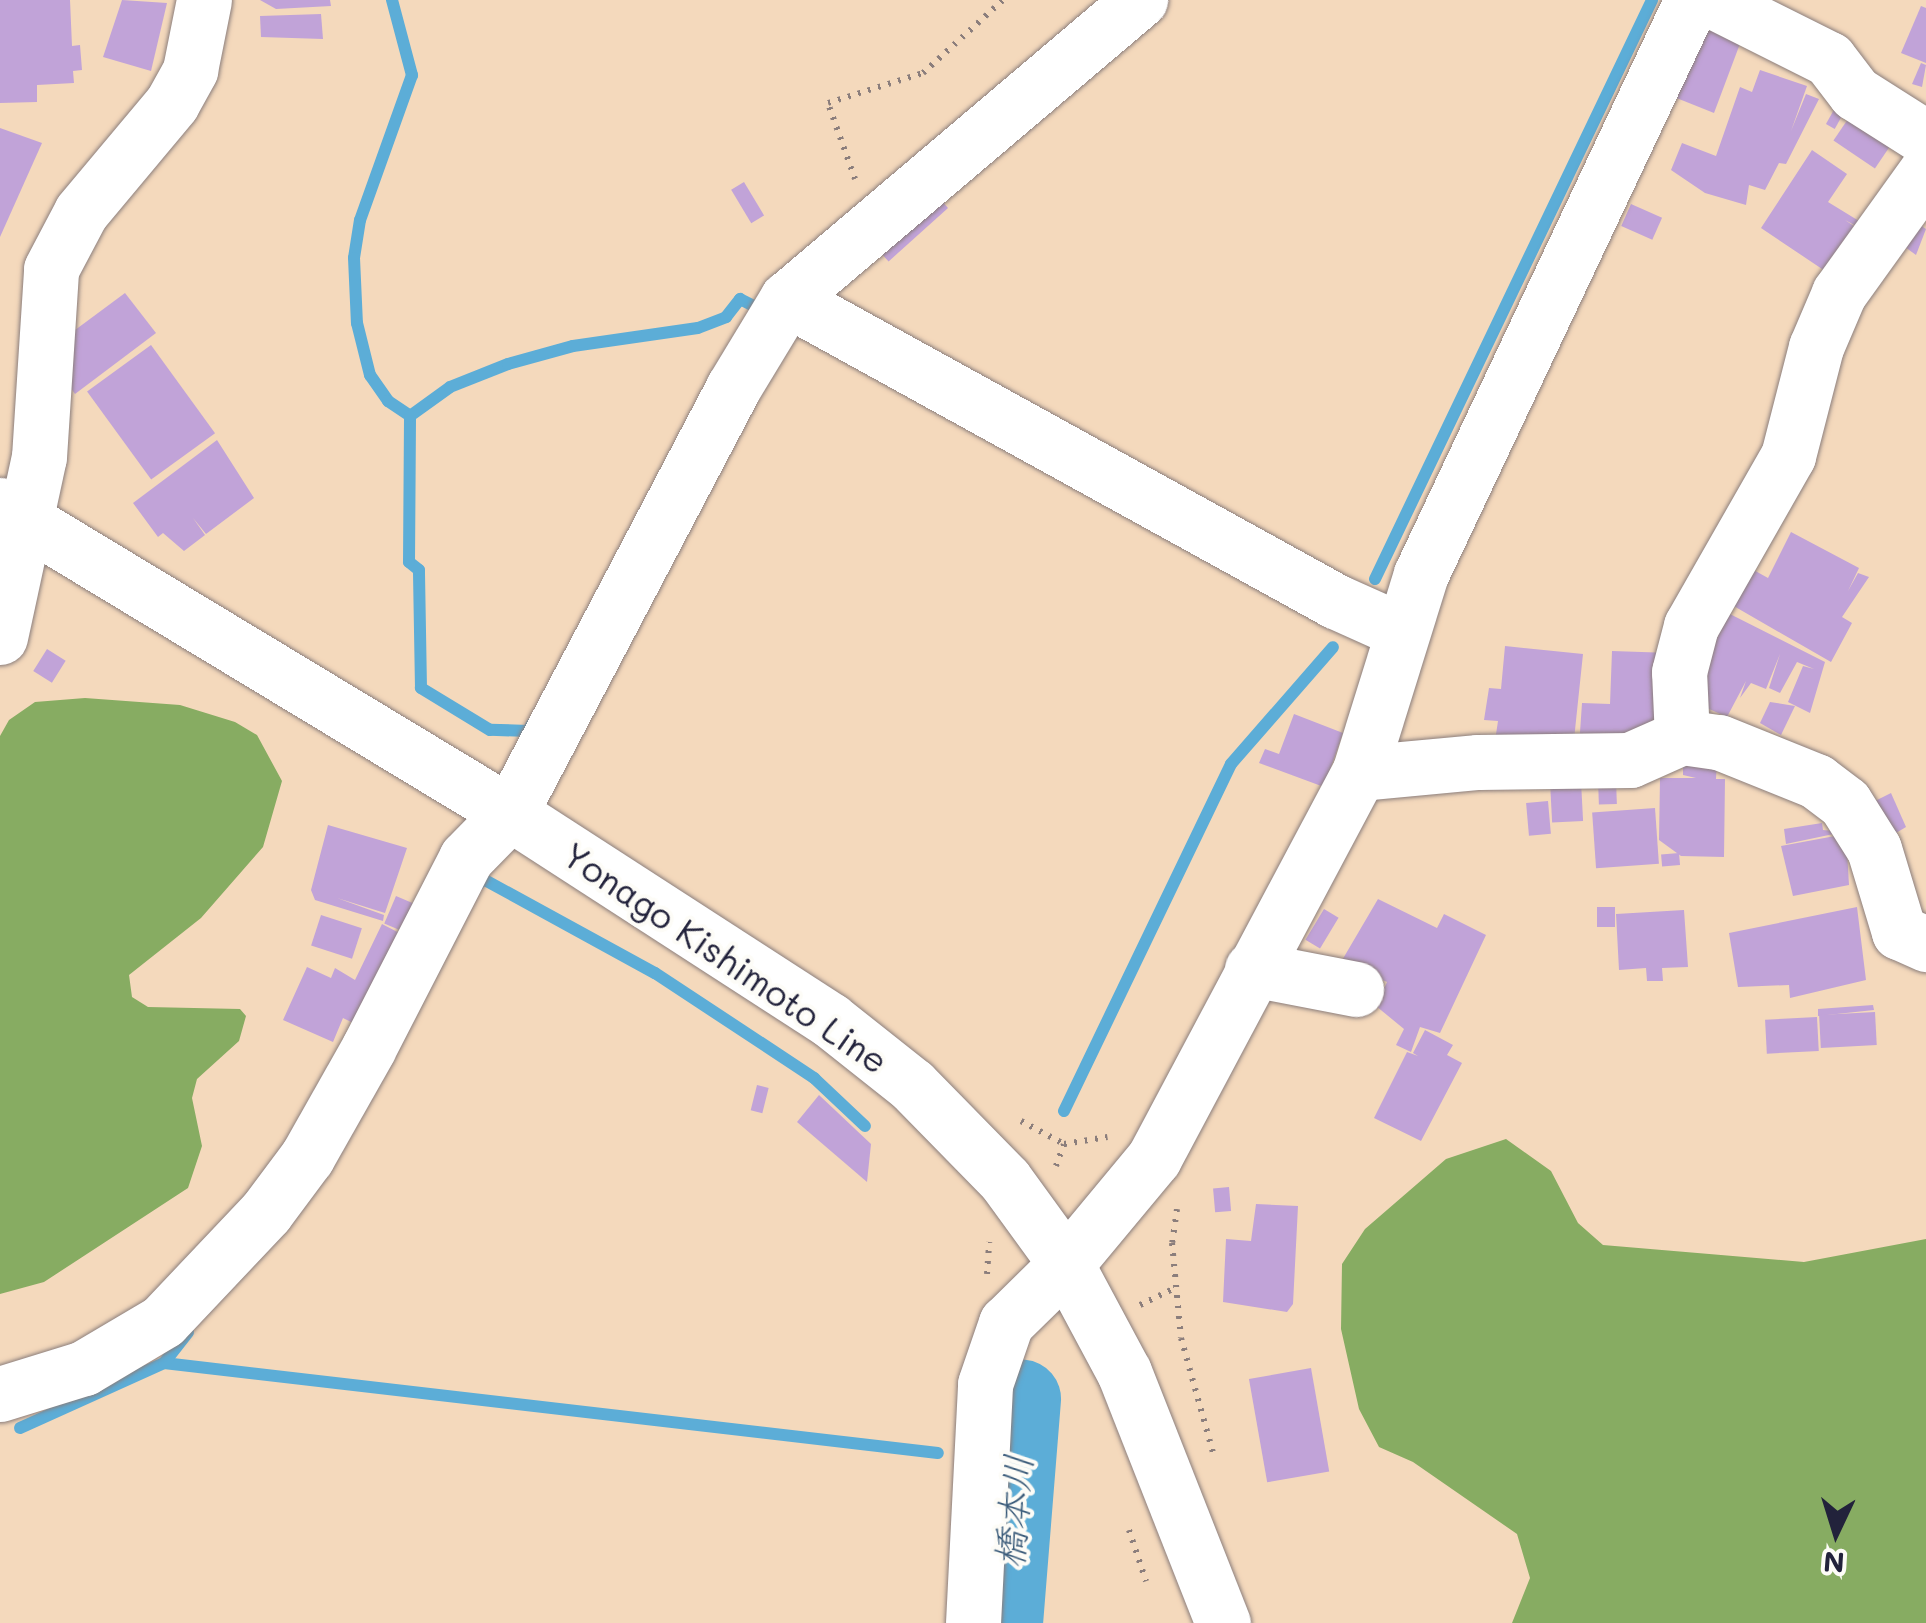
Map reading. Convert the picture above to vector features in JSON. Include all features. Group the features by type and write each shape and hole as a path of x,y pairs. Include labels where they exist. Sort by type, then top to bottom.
{"street":[{"path":"0,637 14,514 39,457 51,269 81,212 172,103 190,70 204,0"},
{"path":"0,1394 84,1368 162,1321 266,1212 307,1157 368,1050 466,858 510,813 733,388 787,299 878,226 1140,0"},
{"path":"973,1623 985,1384 1006,1323 1066,1264 1154,1158 1359,772 1421,574 1692,0"},
{"path":"1711,0 1829,59 1854,93 1926,138"},
{"path":"1682,737 1680,672 1691,626 1788,456 1816,347 1840,293 1926,172"},
{"path":"787,299 1336,601 1402,631"},
{"name":"Yonago Kishimoto Line","path":"14,514 510,813 830,1020 912,1085 1005,1180 1066,1264 1124,1372 1223,1623"},
{"path":"1359,772 1630,760 1682,737 1762,758 1816,781 1845,803 1874,849 1899,932 1926,944"},
{"path":"1252,969 1356,990"}],"path":[{"path":"878,226 828,103 923,73 1002,0"},
{"path":"1052,1175 1064,1144"},
{"path":"1180,1201 1172,1243 1180,1338 1218,1468"},
{"path":"986,1228 986,1284"},
{"path":"1126,1311 1175,1288"}],"green space":[{"path":"85,698 180,705 235,722 257,735 282,781 263,847 201,918 129,975 132,997 148,1007 240,1009 246,1016 239,1041 197,1079 192,1098 202,1146 188,1188 44,1282 0,1294 0,736 9,720 35,702"},
{"path":"1506,1139 1551,1171 1578,1223 1603,1245 1804,1262 1926,1239 1926,1623 1512,1623 1530,1578 1517,1534 1413,1462 1379,1447 1359,1409 1341,1329 1342,1264 1365,1229 1446,1159"}],"building":[{"path":"0,0 70,0 72,46 80,45 82,70 73,71 74,83 37,85 37,102 0,103"},
{"path":"122,0 167,3 151,71 103,57"},
{"path":"260,0 330,0 331,6 276,9"},
{"path":"1921,6 1926,8 1926,63 1901,53"},
{"path":"1710,11 1744,33 1714,113 1674,97"},
{"path":"321,14 323,39 261,37 260,16"},
{"path":"1921,63 1926,65 1922,87 1912,84"},
{"path":"1760,70 1807,86 1791,131 1806,94 1819,99 1786,164 1779,163 1765,190 1749,185 1746,205 1705,193 1671,170 1682,143 1716,156 1740,87 1752,92"},
{"path":"1841,97 1850,102 1835,129 1826,124"},
{"path":"1848,119 1889,147 1875,169 1833,141"},
{"path":"0,128 42,143 0,237"},
{"path":"1812,150 1847,174 1828,202 1859,221 1856,226 1845,220 1860,230 1828,273 1761,228"},
{"path":"744,182 764,215 751,223 731,190"},
{"path":"940,199 948,208 889,261 881,253"},
{"path":"1631,204 1662,218 1652,240 1621,226"},
{"path":"1906,216 1926,229 1916,255 1891,237"},
{"path":"125,293 156,333 75,394 57,369 67,336"},
{"path":"151,345 215,433 151,480 87,391"},
{"path":"217,440 254,498 206,534 193,518 205,535 184,551 163,533 158,537 133,503"},
{"path":"1791,532 1859,568 1848,591 1858,573 1869,577 1842,617 1852,623 1831,662 1732,605 1750,568 1768,578"},
{"path":"1714,606 1825,662 1810,713 1788,702 1803,666 1814,669 1797,662 1780,693 1769,688 1780,654 1766,689 1751,683 1740,698 1746,681 1727,717 1689,700"},
{"path":"1505,646 1583,654 1573,749 1495,741 1498,721 1484,720 1489,688 1501,689"},
{"path":"47,649 66,661 52,683 33,671"},
{"path":"1612,651 1671,653 1667,728 1579,747 1582,703 1610,704"},
{"path":"1770,702 1795,706 1781,735 1760,723"},
{"path":"1294,714 1343,733 1324,787 1259,763 1265,749 1279,754"},
{"path":"1683,761 1717,761 1716,779 1725,779 1724,857 1681,856 1659,840 1660,778 1696,778 1683,775"},
{"path":"1616,779 1617,804 1599,805 1598,780"},
{"path":"1581,781 1583,821 1552,823 1550,783"},
{"path":"1891,793 1906,827 1891,836 1873,802"},
{"path":"1548,801 1551,834 1529,836 1526,803"},
{"path":"1655,808 1659,864 1596,868 1592,812"},
{"path":"1822,823 1823,830 1843,832 1786,844 1784,829"},
{"path":"328,825 407,848 385,913 337,898 384,915 383,921 315,900 311,890"},
{"path":"1846,834 1849,885 1793,896 1781,846"},
{"path":"1679,853 1680,865 1662,867 1661,855"},
{"path":"396,896 424,908 412,935 384,924"},
{"path":"1378,899 1437,928 1444,914 1486,935 1440,1033 1420,1027 1411,1052 1396,1045 1404,1029 1376,1006 1387,982 1341,962"},
{"path":"1597,907 1615,907 1615,927 1597,927"},
{"path":"1857,907 1866,980 1790,998 1789,985 1738,987 1729,933"},
{"path":"1324,909 1339,918 1320,949 1305,940"},
{"path":"1684,910 1688,967 1662,968 1663,981 1647,981 1646,968 1619,970 1616,914"},
{"path":"321,915 362,928 352,959 311,945"},
{"path":"382,924 411,939 357,1025 343,1018 333,1042 283,1020 307,967 331,978 335,968 355,980"},
{"path":"1873,1005 1874,1010 1818,1016 1818,1009"},
{"path":"1875,1012 1877,1045 1821,1048 1819,1015"},
{"path":"1817,1017 1819,1051 1767,1054 1765,1020"},
{"path":"1425,1030 1453,1045 1447,1055 1462,1063 1421,1141 1374,1118 1407,1052 1418,1056 1413,1053"},
{"path":"757,1085 769,1088 762,1113 751,1110"},
{"path":"819,1095 871,1144 867,1182 797,1122"},
{"path":"1229,1187 1231,1211 1215,1212 1213,1188"},
{"path":"1256,1204 1298,1206 1293,1304 1287,1312 1223,1302 1226,1239 1251,1241"},
{"path":"1311,1368 1329,1471 1267,1482 1249,1379"}],"waterway":[{"path":"392,0 412,75 360,220 354,258 357,323 370,375 388,401 410,416"},
{"path":"1375,579 1652,0"},
{"path":"532,724 528,731 490,730 421,688 419,570 409,562 410,416 450,387 508,364 573,346 698,328 726,317 740,299 758,308"},
{"path":"1064,1111 1231,764 1333,647"},
{"path":"475,888 483,879 655,973 814,1078 865,1126"},
{"path":"20,1428 164,1363 188,1332"},
{"path":"164,1363 938,1453"},
{"name":"橋本川","path":"1004,1623 1022,1399"}]}
